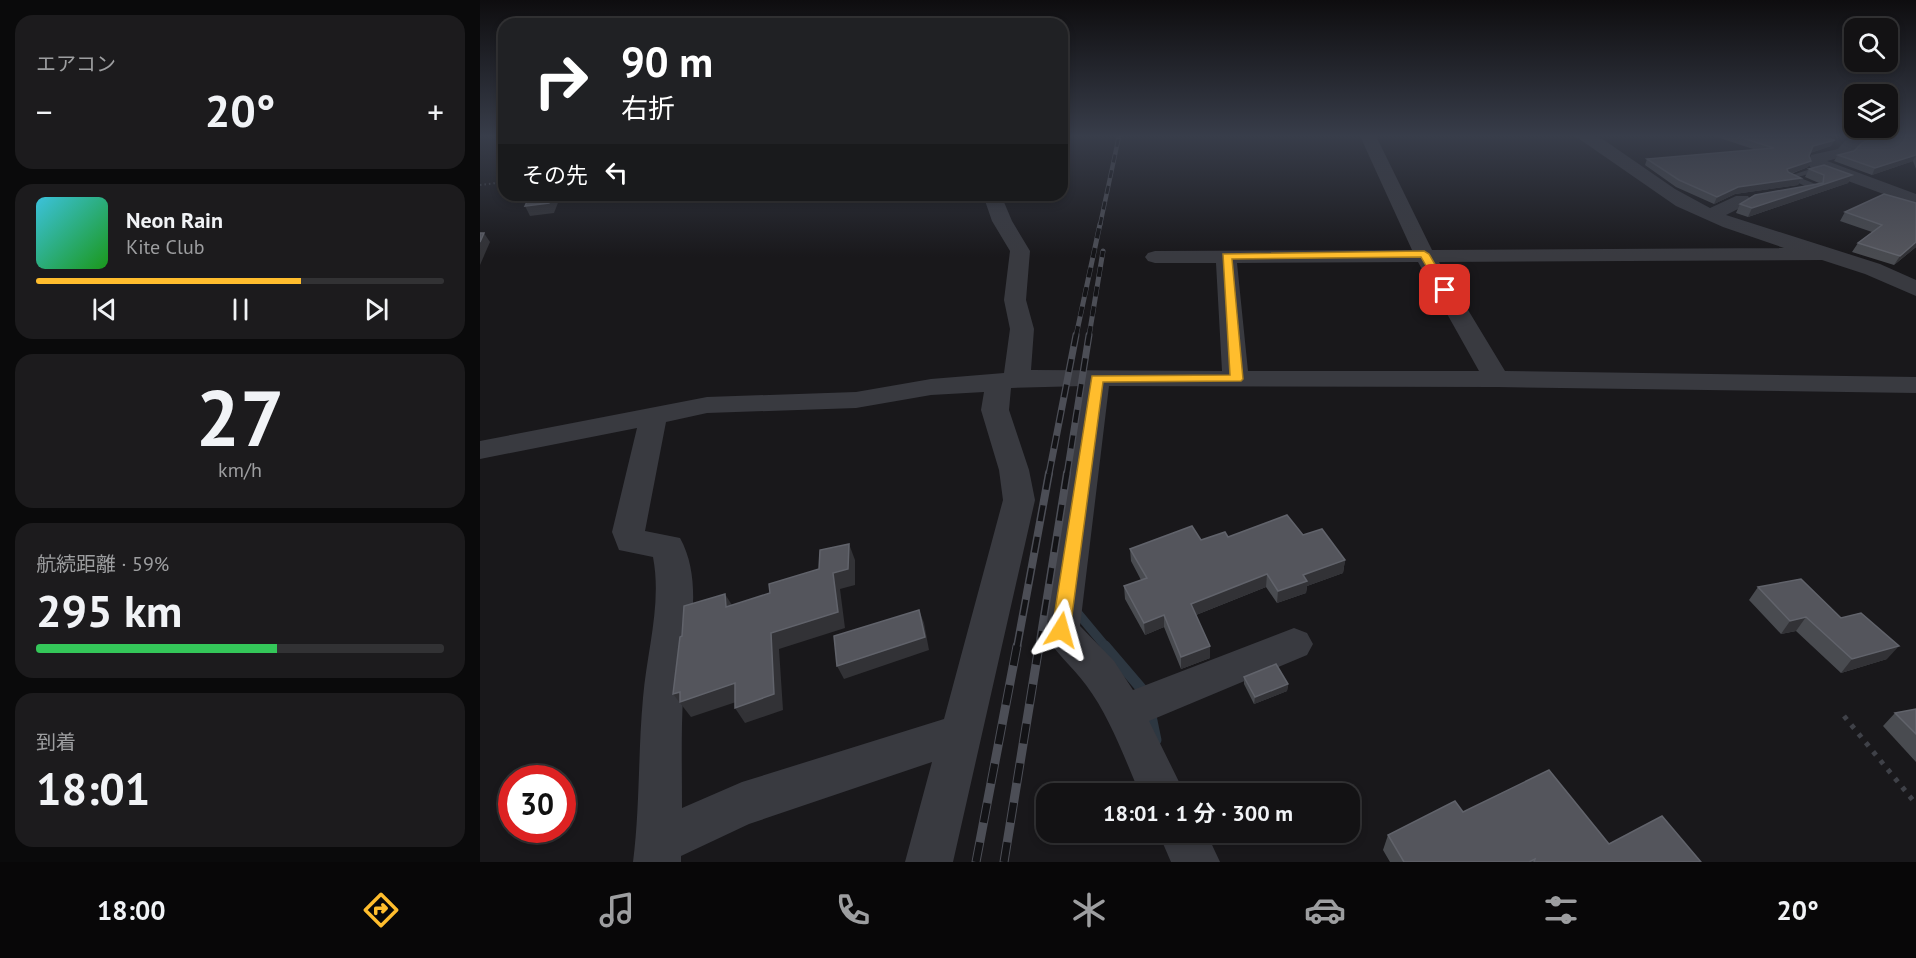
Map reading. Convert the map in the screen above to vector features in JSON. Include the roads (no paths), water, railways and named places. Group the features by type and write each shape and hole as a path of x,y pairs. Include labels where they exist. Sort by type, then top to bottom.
{"street":[{"path":"1387,176 1424,254 1497,379"},
{"path":"1645,176 1675,198 1711,215 1773,238 1894,275 1916,289"},
{"path":"1852,176 1916,200"},
{"path":"1711,215 1747,199"},
{"path":"929,862 1019,500 1014,470 995,410 1008,380 1022,329 1015,300 1020,251 1002,221 994,201"},
{"path":"1155,257 1826,254"},
{"path":"1226,256 1236,379"},
{"path":"1097,378 1061,630 1100,673 1124,712 1158,783"},
{"path":"480,450 654,414 729,403 856,400 931,387 1008,380 1097,378 1497,379 1916,385"},
{"path":"654,414 628,532 631,541 668,547 675,571 674,619 663,696 658,852"},
{"path":"1124,712 1294,644"},
{"path":"658,852 742,804 961,733"},
{"path":"1186,843 1196,862"}],"lane":[{"path":"1792,176 1790,177 1815,187 1794,190"}],"waterway":[{"path":"1076,611 1106,647"},
{"path":"1105,646 1146,694"},
{"path":"1150,711 1156,740"}],"railway":[{"path":"1100,225 1110,176"},
{"path":"1076,336 1100,224"},
{"path":"1089,336 1103,251"},
{"path":"1049,474 1076,335"},
{"path":"1067,474 1089,335"},
{"path":"1017,647 1049,473"},
{"path":"1039,647 1067,473"},
{"path":"976,862 1017,646"},
{"path":"1004,862 1039,646"}]}
